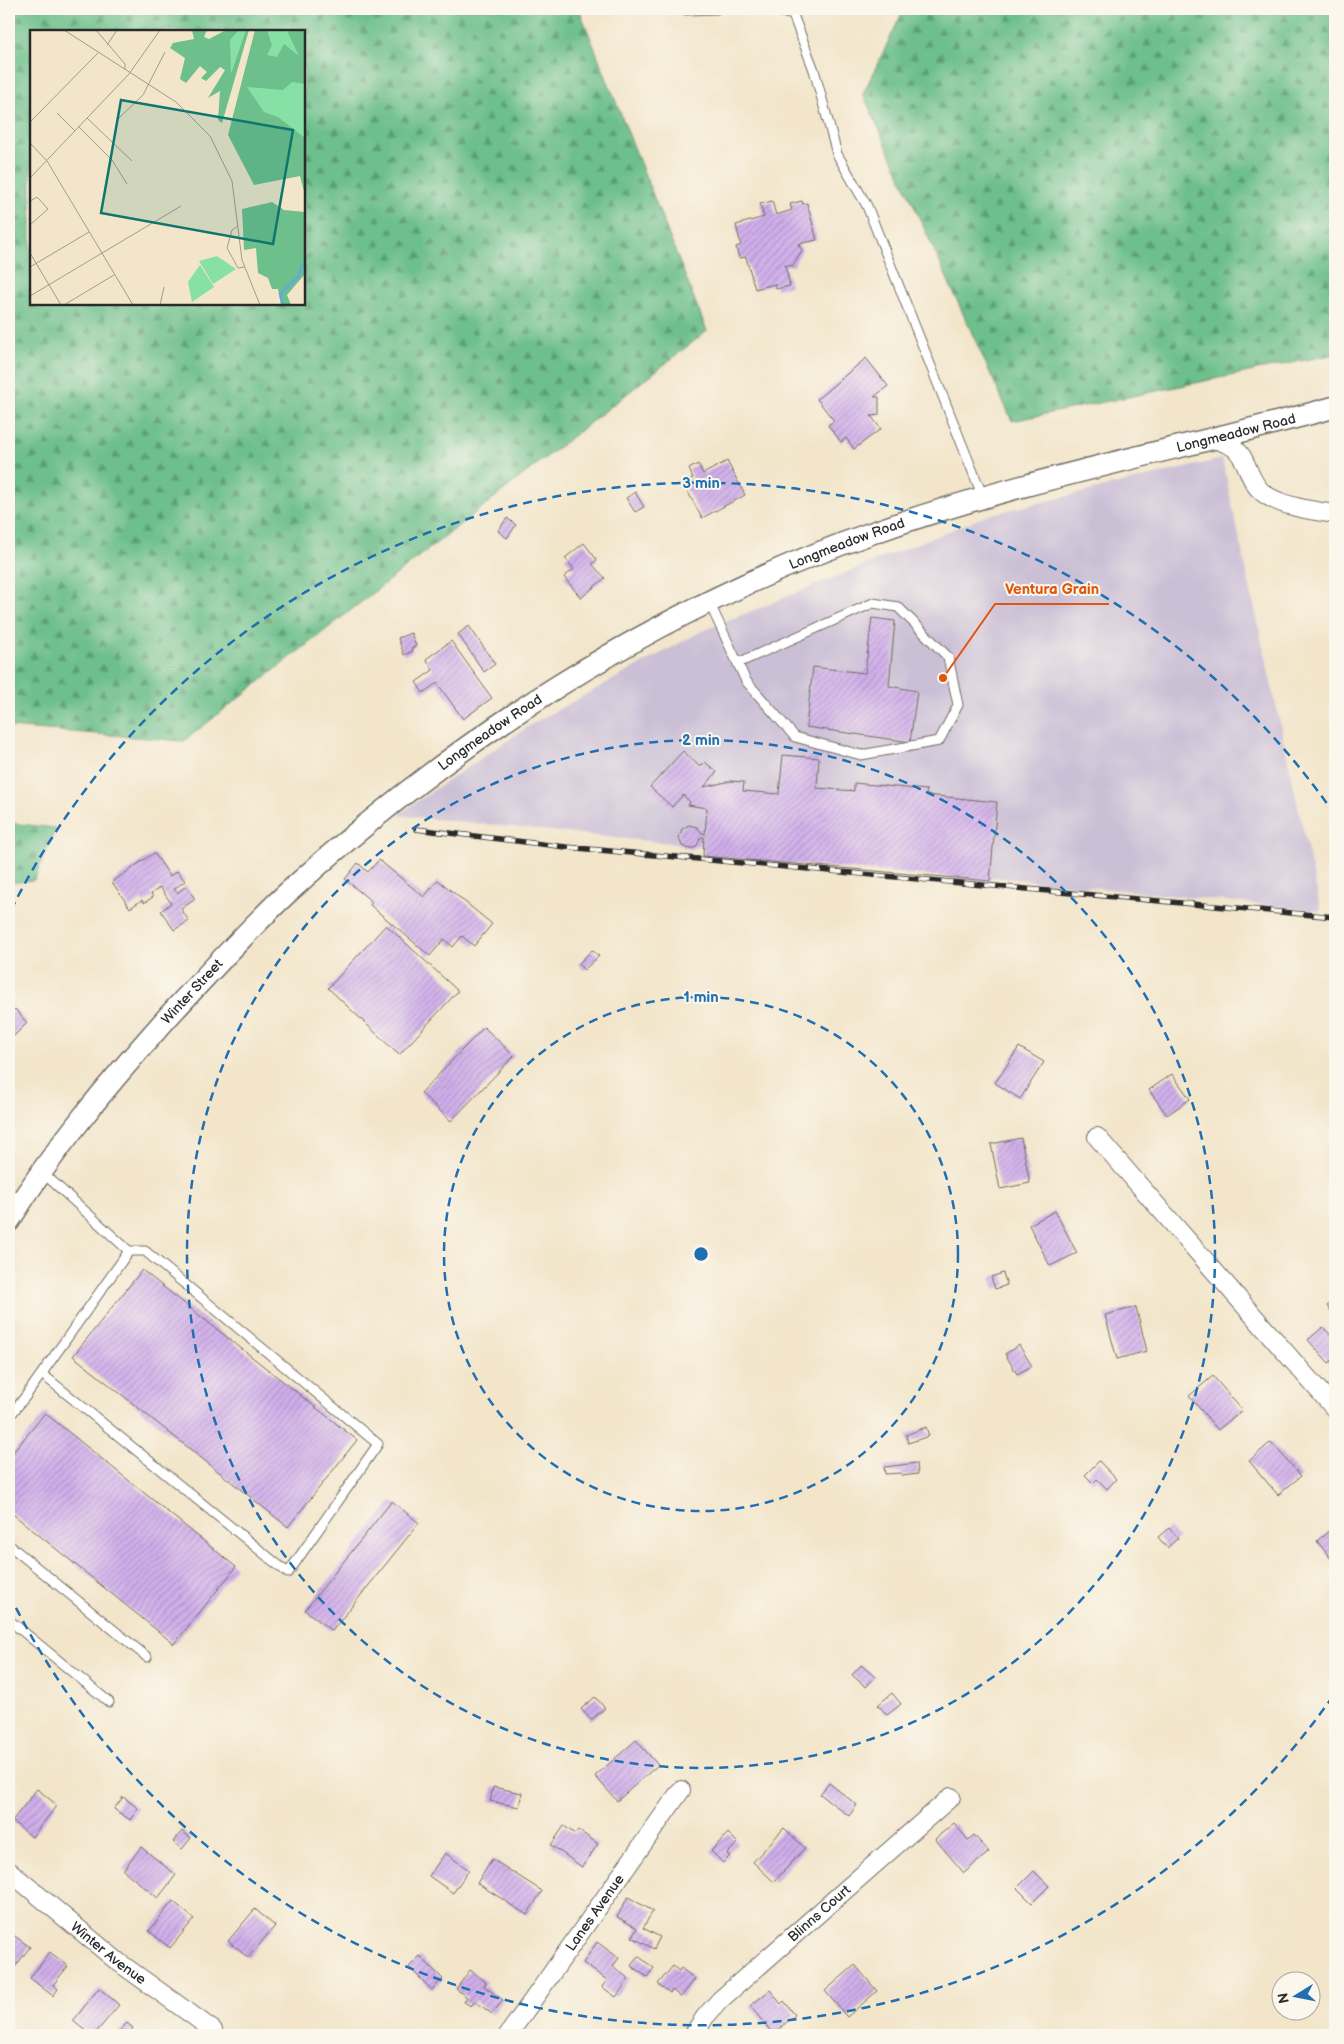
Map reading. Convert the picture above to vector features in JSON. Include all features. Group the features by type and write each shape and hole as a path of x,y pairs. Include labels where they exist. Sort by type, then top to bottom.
{"street":[{"name":"Longmeadow Road","path":"407,793 487,732 568,679 647,634 776,571 910,520 983,498 1078,471 1335,407"},
{"path":"1212,438 1234,448 1244,461 1249,474 1260,491 1273,501 1335,514"},
{"name":"Winter Street","path":"9,1221 42,1172 85,1115 240,940 322,862 407,793"},
{"path":"1097,1137 1335,1409"},
{"name":"Lanes Avenue","path":"508,2035 681,1790"},
{"name":"Blinns Court","path":"693,2035 720,2000 951,1797"},
{"name":"Winter Avenue","path":"9,1871 117,1961 213,2030"}],"lane":[{"path":"683,9 717,9"},
{"path":"770,9 793,15 814,70 837,154 866,206 983,498"},
{"path":"710,602 746,681 795,737 861,755 939,741 958,706 948,658 898,607 873,603 738,662"},
{"path":"42,1172 129,1251 145,1251 378,1444 288,1573 42,1374"},
{"path":"9,1417 42,1374 129,1251"},
{"path":"9,1545 147,1657"},
{"path":"9,1620 109,1702"}],"shaded area":[{"path":"1222,459 1321,911 397,815 532,724 700,632 988,515"}],"green space":[{"path":"9,9 579,9 707,331 184,741 9,727"},
{"path":"904,9 1335,9 1335,354 1012,421 863,94"},
{"path":"9,823 56,828 34,880 9,883"}],"building":[{"path":"772,201 776,215 792,210 790,204 802,201 803,204 807,203 817,240 798,244 802,250 793,266 785,265 790,286 776,289 775,284 755,289 746,257 739,258 736,247 741,245 736,225 764,217 760,204"},
{"path":"866,358 888,386 874,397 879,397 879,415 871,416 881,429 854,449 846,438 841,442 828,425 834,421 817,399"},
{"path":"727,461 745,495 702,518 683,483 693,478 689,469 698,464 703,474"},
{"path":"635,492 644,507 635,512 626,498"},
{"path":"507,518 516,525 507,538 498,531"},
{"path":"584,543 597,560 592,564 605,578 581,598 564,577 574,569 565,558"},
{"path":"872,618 895,621 889,686 917,691 910,742 806,727 813,667 865,673"},
{"path":"469,626 495,664 484,672 458,634"},
{"path":"411,633 416,646 411,648 413,651 404,655 398,638"},
{"path":"451,641 492,698 463,719 437,683 423,693 416,682 433,670 426,659"},
{"path":"683,751 700,767 705,762 717,772 704,787 731,781 744,782 743,791 779,794 783,755 819,758 817,788 854,791 854,783 927,790 926,795 997,802 990,881 703,856 704,837 701,837 696,847 690,849 682,846 679,838 682,829 689,825 697,827 705,834 707,808 688,805 690,802 683,795 672,807 650,787"},
{"path":"154,853 170,876 177,871 185,881 174,889 177,893 186,886 195,899 181,909 189,921 174,930 161,911 171,903 160,887 151,894 153,897 144,903 142,900 130,908 112,882"},
{"path":"379,860 424,897 438,880 492,924 474,946 462,936 453,947 444,939 430,956 370,905 372,902 345,879 358,863 368,872"},
{"path":"386,925 458,991 399,1055 328,988"},
{"path":"592,950 599,956 584,970 578,964"},
{"path":"15,1009 27,1023 9,1041 9,1010 11,1013"},
{"path":"484,1027 514,1056 451,1121 421,1093"},
{"path":"1019,1047 1044,1062 1020,1099 995,1083"},
{"path":"1172,1074 1190,1099 1167,1115 1149,1090"},
{"path":"1021,1138 1030,1183 1000,1189 991,1144"},
{"path":"1055,1211 1077,1253 1050,1266 1029,1225"},
{"path":"142,1270 357,1440 288,1527 73,1356"},
{"path":"1003,1273 1007,1285 995,1289 991,1277"},
{"path":"1335,1299 1335,1315 1327,1306"},
{"path":"1136,1307 1147,1351 1117,1359 1105,1315"},
{"path":"1323,1327 1335,1340 1335,1358 1329,1363 1308,1340"},
{"path":"1019,1345 1032,1366 1017,1374 1005,1354"},
{"path":"1213,1376 1242,1410 1218,1430 1189,1396"},
{"path":"45,1413 236,1567 174,1644 9,1511 9,1457"},
{"path":"926,1427 929,1436 908,1443 906,1435"},
{"path":"1271,1442 1301,1476 1278,1495 1249,1461"},
{"path":"1099,1461 1116,1479 1107,1489 1097,1479 1093,1483 1085,1475"},
{"path":"917,1463 918,1474 902,1476 901,1473 885,1474 884,1467"},
{"path":"392,1501 419,1523 332,1631 305,1610"},
{"path":"1335,1526 1335,1564 1317,1541"},
{"path":"1169,1528 1178,1538 1167,1548 1158,1537"},
{"path":"861,1665 875,1677 866,1687 852,1675"},
{"path":"892,1693 901,1704 887,1715 878,1705"},
{"path":"595,1697 605,1708 591,1720 581,1709"},
{"path":"636,1740 658,1765 617,1801 595,1776"},
{"path":"829,1783 857,1805 849,1816 820,1794"},
{"path":"493,1787 522,1793 519,1807 490,1801"},
{"path":"37,1789 57,1805 32,1837 12,1821"},
{"path":"123,1797 138,1808 130,1820 114,1809"},
{"path":"954,1823 968,1840 974,1835 989,1852 964,1873 935,1839"},
{"path":"564,1826 575,1834 578,1830 598,1844 582,1867 551,1845"},
{"path":"784,1828 805,1848 774,1882 753,1862"},
{"path":"182,1831 191,1838 182,1849 173,1842"},
{"path":"728,1833 738,1843 727,1854 730,1856 723,1863 711,1851"},
{"path":"141,1847 176,1875 158,1898 123,1870"},
{"path":"445,1853 469,1870 453,1893 429,1876"},
{"path":"492,1859 542,1891 527,1915 477,1883"},
{"path":"1034,1871 1049,1886 1032,1903 1017,1888"},
{"path":"628,1897 653,1911 643,1928 660,1937 654,1949 632,1937 637,1928 617,1917"},
{"path":"173,1901 194,1919 170,1948 149,1931"},
{"path":"255,1909 275,1926 248,1958 228,1941"},
{"path":"9,1932 30,1947 9,1975"},
{"path":"597,1942 619,1958 613,1966 629,1979 616,1997 602,1987 607,1980 583,1963"},
{"path":"50,1952 68,1966 53,1985 58,1989 53,1996 30,1978"},
{"path":"420,1956 443,1979 432,1990 409,1967"},
{"path":"638,1956 654,1968 647,1977 631,1966"},
{"path":"855,1965 877,1991 847,2017 825,1991"},
{"path":"673,1966 679,1971 681,1968 695,1979 681,1997 672,1990 670,1993 658,1984"},
{"path":"470,1970 486,1982 484,1986 503,2000 492,2014 475,2001 471,2006 464,2002 467,1997 456,1989"},
{"path":"99,1988 119,2005 94,2035 91,2035 73,2021"},
{"path":"770,1990 781,2004 784,2001 795,2015 773,2034 750,2006"},
{"path":"127,2023 133,2028 128,2035 116,2035"}],"railway":[{"path":"416,829 566,847 1335,917"}],"place":[{"name":"Ventura Grain","path":"943,678"}]}
